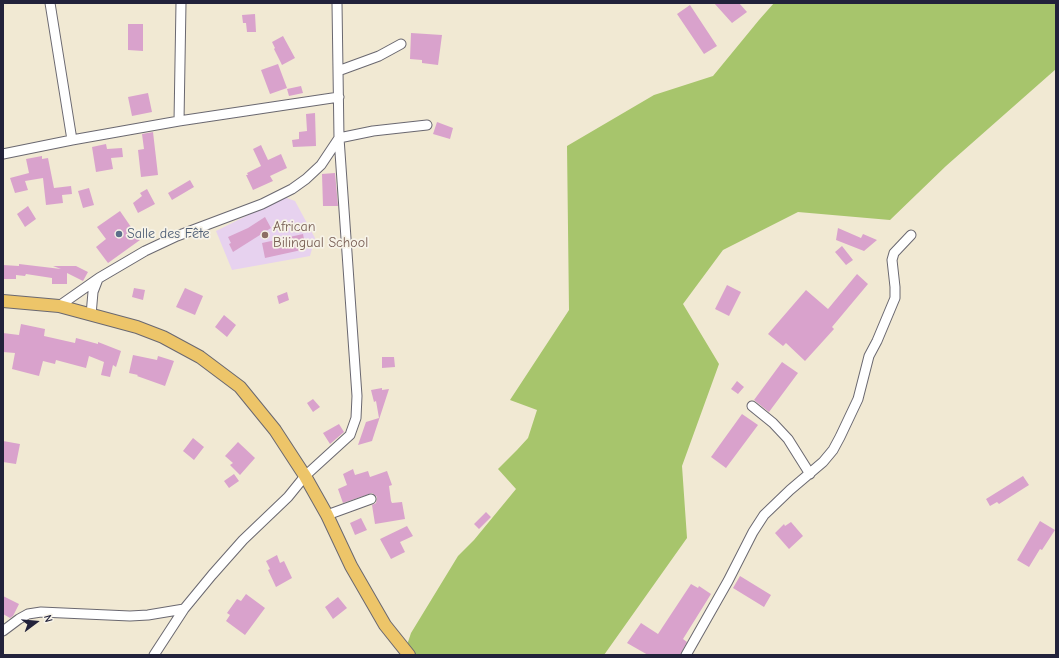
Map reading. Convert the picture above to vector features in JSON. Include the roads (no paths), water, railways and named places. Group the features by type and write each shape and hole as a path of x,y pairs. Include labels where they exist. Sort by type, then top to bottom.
{"main road":[{"path":"3,301 59,306 137,327 163,337 200,357 240,387 275,430 305,476 327,515 351,566 385,625 409,655"}],"street":[{"path":"50,3 72,140"},
{"path":"178,121 181,3"},
{"path":"154,655 184,609 243,540 288,497 305,476 350,435 356,418 357,396 340,138 337,3"},
{"path":"338,71 379,56 401,44"},
{"path":"3,154 178,121 339,97"},
{"path":"59,306 99,278 145,251 177,236 244,212 292,189 306,179 321,165 340,138 373,131 428,125"},
{"path":"686,655 759,523 776,503 824,462 833,450 845,428 858,399 869,356 891,311 895,298 892,260 894,253 911,235"},
{"path":"91,315 93,292 99,278"},
{"path":"752,406 773,423 788,439 810,474"},
{"path":"327,515 372,499"},
{"path":"3,631 28,614 41,612 130,616 148,615 184,609"}],"place":[{"name":"Salle des Fête","path":"119,234"},
{"name":"African Bilingual School","path":"265,235"}]}
